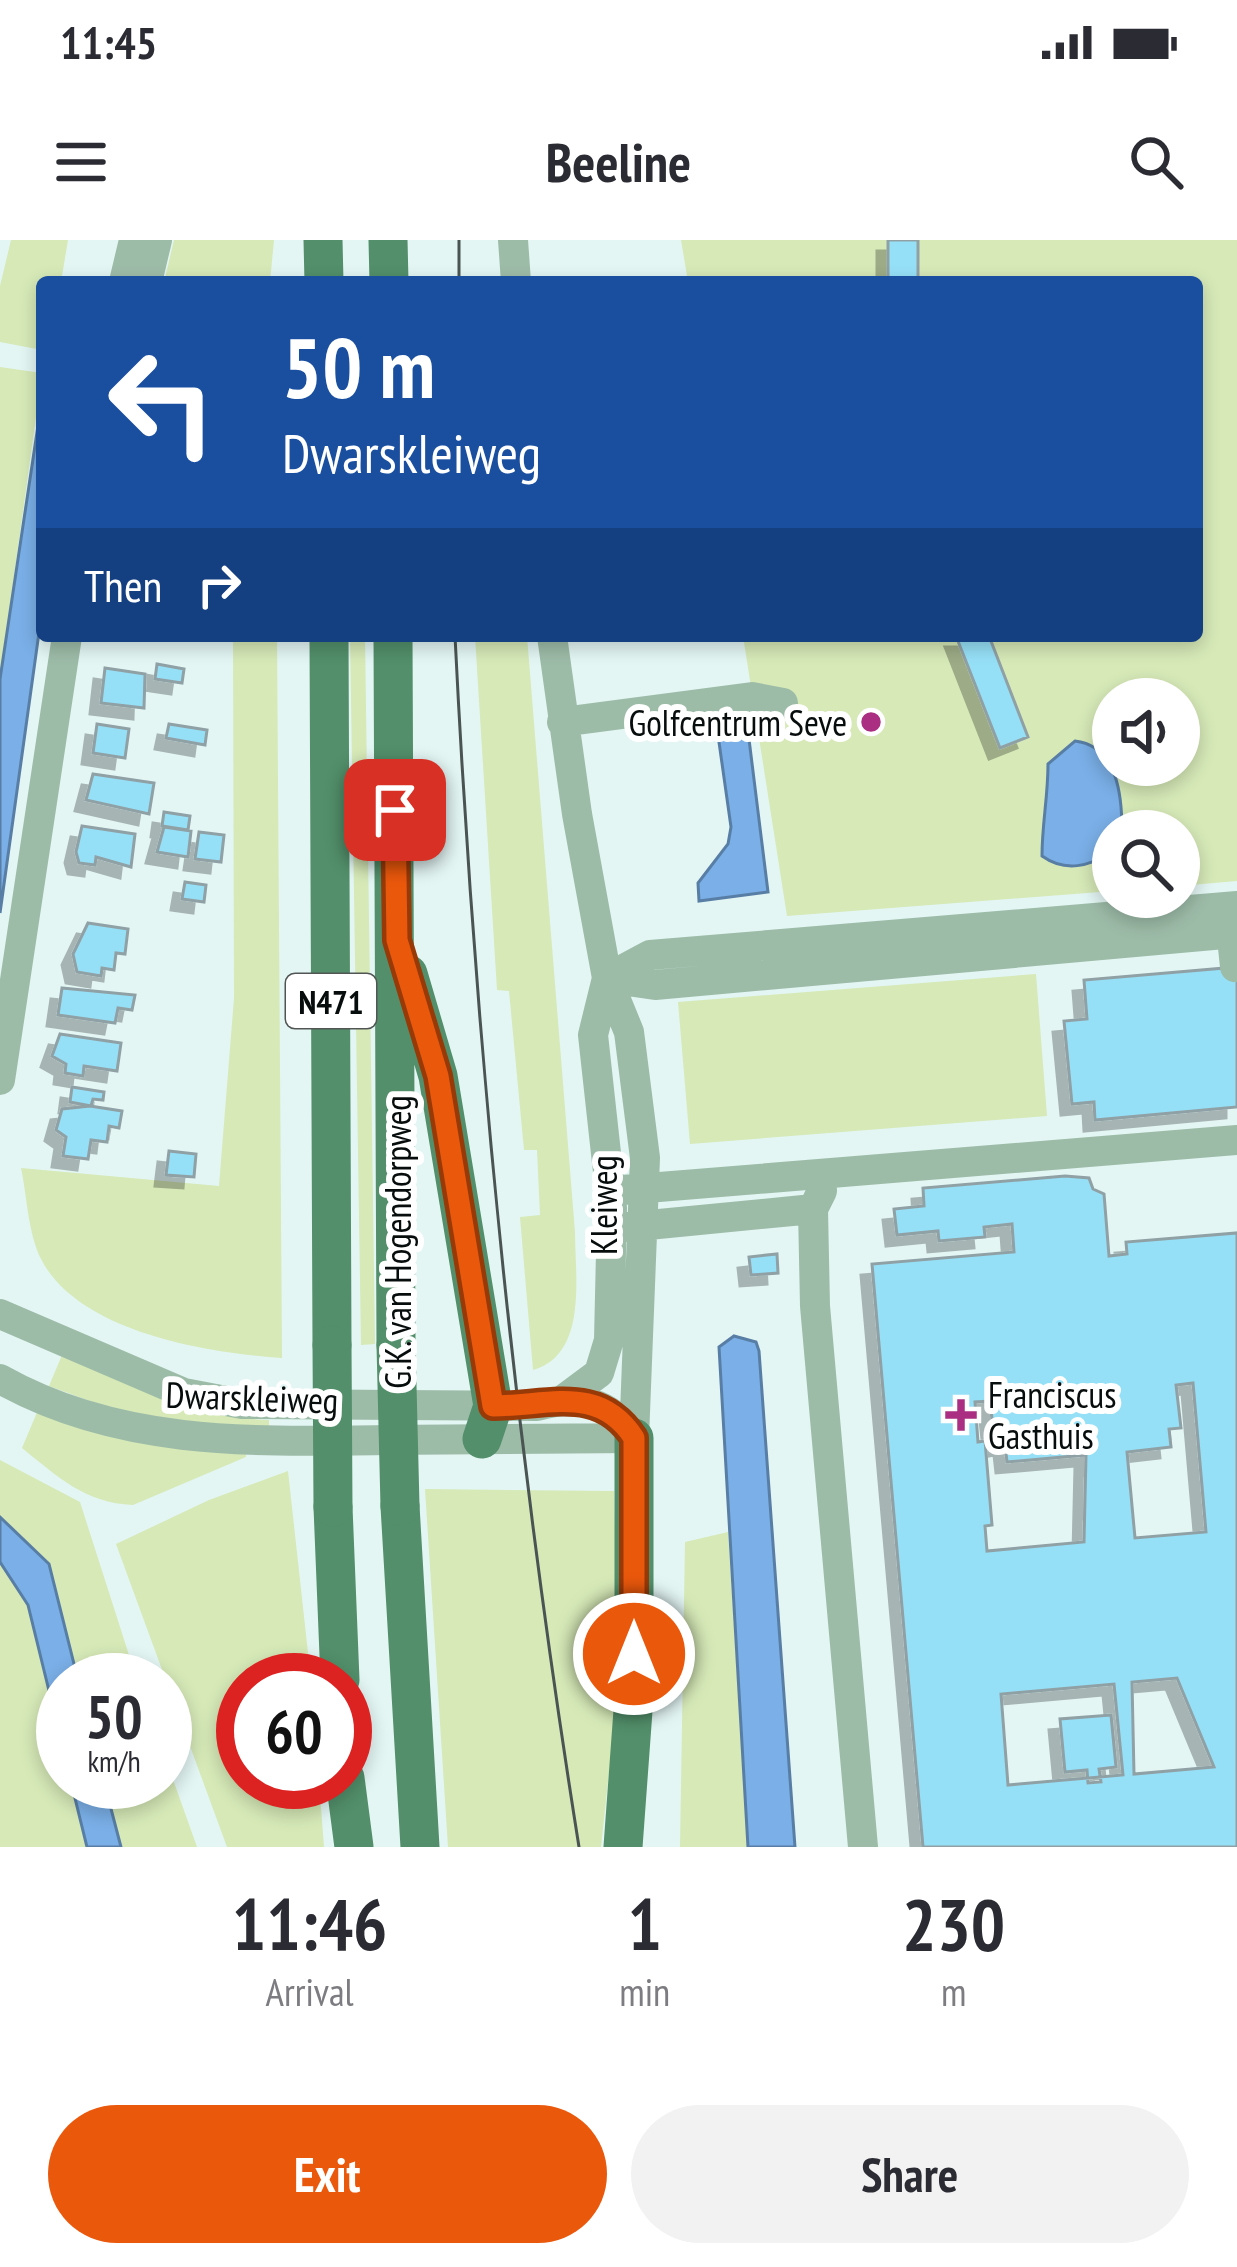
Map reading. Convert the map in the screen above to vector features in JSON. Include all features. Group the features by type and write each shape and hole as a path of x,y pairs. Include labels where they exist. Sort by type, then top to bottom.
{"main road":[{"path":"323,240 324,276"},
{"path":"388,240 389,276"},
{"name":"G.K. van Hogendorpweg","path":"329,642 332,1345 339,1653"},
{"name":"G.K. van Hogendorpweg","path":"393,642 396,1345 400,1506 420,1847"},
{"path":"397,940 438,1076 487,1423"},
{"path":"623,1847 634,1697 634,1438"},
{"path":"349,1809 354,1847"}],"street":[{"path":"125,276 134,240"},
{"path":"148,276 157,240"},
{"path":"513,240 516,276"},
{"path":"0,1080 66,642"},
{"name":"Kleiweg","path":"553,642 607,978 629,1032 645,1189 628,1227 603,1366 564,1399"},
{"path":"562,722 752,697 783,703"},
{"path":"607,978 655,985 1234,920 1235,967"},
{"name":"Kleiweg","path":"607,978 593,1035 610,1191 628,1227 634,1438"},
{"path":"610,1191 1237,1140"},
{"path":"821,1174 822,1191 813,1209 815,1306 862,1847"},
{"path":"628,1227 813,1209"},
{"name":"Dwarskleiweg","path":"0,1314 184,1394 242,1404 634,1438"},
{"name":"Dwarskleiweg","path":"0,1379 124,1429 173,1436 487,1423 564,1399 608,1409 634,1438"}],"green space":[{"path":"11,240 68,240 62,276 36,276 36,349 0,342 0,286"},
{"path":"174,240 274,240 271,276 165,276"},
{"path":"681,240 1237,240 1237,881 1200,884 1200,810 1092,810 1092,893 787,916 744,642 1203,642 1203,276 687,276"},
{"path":"0,367 36,372 36,417 0,679"},
{"path":"233,642 277,642 282,1358 184,1344 115,1322 84,1305 59,1284 41,1259 21,1168 219,1186 234,998"},
{"path":"350,642 365,642 375,1344 361,1345"},
{"path":"475,642 527,642 576,1291 575,1312 563,1348 533,1370 520,1217 540,1215 537,1150 524,1150 509,991 497,990"},
{"path":"1036,974 1047,1116 690,1144 678,1002"},
{"path":"62,1355 188,1406 269,1420 269,1428 136,1418 49,1386"},
{"path":"38,1410 140,1441 246,1453 246,1457 133,1505 116,1503 73,1487 22,1448"},
{"path":"0,1460 80,1502 128,1653 71,1653 49,1564 0,1517"},
{"path":"288,1471 308,1653 216,1653 216,1809 321,1809 324,1847 227,1847 192,1751 192,1653 156,1653 116,1544 209,1500"},
{"path":"425,1489 614,1491 619,1679 601,1847 448,1847"},
{"path":"728,1532 748,1847 680,1847 685,1542"},
{"path":"12,1534 40,1653 36,1653 36,1809 77,1809 86,1847 0,1847 0,1543"},
{"path":"111,1809 183,1809 197,1847 121,1847"}],"water":[{"path":"36,439 38,642 0,913 0,679"},
{"path":"746,715 768,892 699,901 698,883 728,844 731,827 716,721"},
{"path":"1075,741 1089,745 1092,786 1117,786 1121,810 1092,810 1092,861 1086,864 1069,866 1042,856 1048,764"},
{"path":"734,1336 756,1342 759,1351 795,1847 748,1847 719,1347"},
{"path":"0,1517 49,1564 71,1653 40,1653 28,1605 0,1562"},
{"path":"78,1809 111,1809 121,1847 87,1847"}],"building":[{"path":"888,240 918,240 918,276 888,276"},
{"path":"958,642 991,642 1028,737 1000,748"},
{"path":"157,664 184,669 182,683 155,679"},
{"path":"105,668 145,674 144,708 101,703"},
{"path":"97,724 129,729 125,758 93,753"},
{"path":"169,724 207,730 205,745 166,738"},
{"path":"93,774 154,783 149,814 86,800"},
{"path":"164,812 190,816 188,830 162,826"},
{"path":"82,826 135,834 131,867 96,857 95,865 79,863 76,852"},
{"path":"164,827 191,831 188,857 157,852"},
{"path":"199,832 224,835 221,862 195,859"},
{"path":"185,882 206,885 204,902 182,899"},
{"path":"88,923 128,929 125,954 116,953 114,970 102,968 101,976 77,972 73,954"},
{"path":"1237,967 1237,1107 1095,1120 1094,1102 1072,1104 1064,1021 1087,1019 1084,980"},
{"path":"62,988 135,995 132,1010 118,1008 115,1023 58,1015"},
{"path":"60,1034 121,1043 117,1071 84,1066 83,1076 65,1073 66,1064 52,1056"},
{"path":"72,1087 104,1092 103,1100 93,1099 91,1106 70,1102"},
{"path":"90,1106 122,1111 119,1128 109,1126 107,1142 91,1140 88,1159 63,1156 66,1137 56,1130 62,1109"},
{"path":"169,1151 196,1154 194,1177 166,1175"},
{"path":"1089,1178 1093,1189 1104,1194 1109,1256 1127,1254 1126,1242 1237,1233 1237,1847 923,1847 872,1264 1014,1252 1012,1224 984,1227 985,1237 939,1241 938,1231 897,1235 894,1209 924,1206 923,1188","holes":["1193,1383 1206,1532 1135,1538 1127,1452 1171,1447 1169,1429 1181,1428 1176,1385","990,1401 995,1446 1005,1444 1007,1462 1086,1455 1084,1542 987,1551 985,1526 992,1525 985,1441 978,1442 975,1402","1177,1678 1214,1767 1134,1774 1132,1682","1114,1684 1123,1775 1008,1785 1001,1694"]},
{"path":"777,1254 778,1273 751,1275 749,1257"},
{"path":"1111,1715 1116,1767 1099,1769 1101,1782 1088,1783 1087,1770 1065,1772 1060,1719"}],"tram line":[{"path":"459,240 459,276"},
{"path":"455,642 500,1243 535,1546 579,1847"}],"place":[{"name":"Golfcentrum Seve","path":"871,722"},
{"name":"Franciscus Gasthuis","path":"961,1415"}],"route":[{"path":"395,810 397,940 438,1076 493,1406 583,1400 608,1409 634,1438 634,1654"}]}
